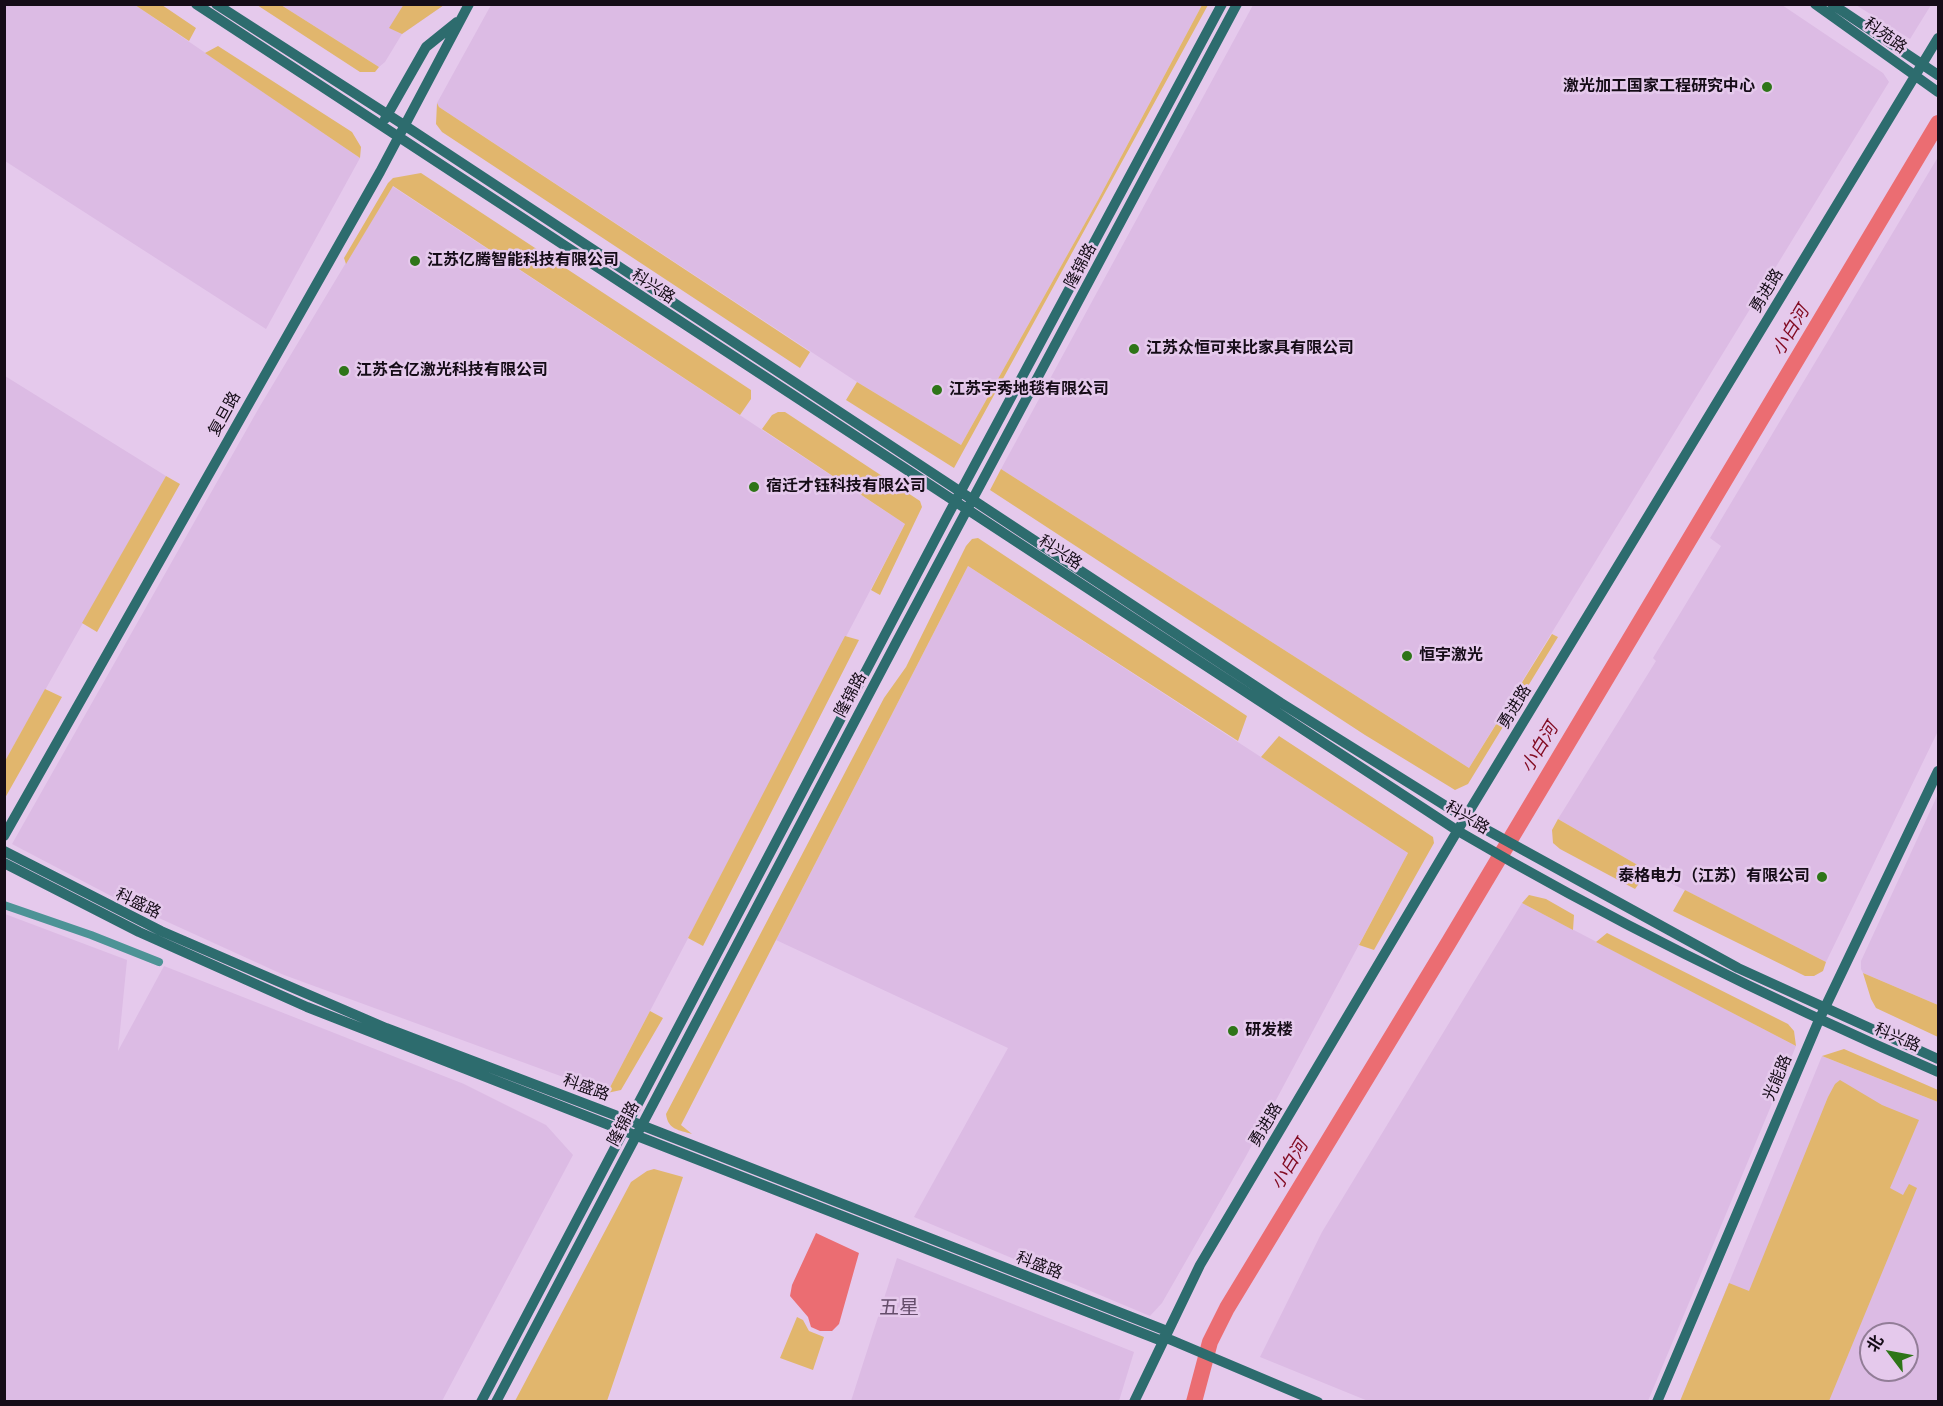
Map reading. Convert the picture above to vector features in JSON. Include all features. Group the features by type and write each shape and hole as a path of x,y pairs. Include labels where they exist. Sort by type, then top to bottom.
{"main road":[{"name":"科兴路","path":"196,4 398,138 958,497"},
{"name":"科兴路","path":"216,4 404,125 1458,831 1521,867 1819,1020 1938,1072"},
{"name":"复旦路","path":"4,836 398,138 469,4"},
{"name":"隆锦路","path":"496,1401 633,1127 958,497 1222,4"},
{"name":"隆锦路","path":"481,1401 633,1127 1237,4"},
{"name":"科苑路","path":"1815,4 1938,92"},
{"name":"科苑路","path":"1832,4 1936,74"},
{"path":"381,126 426,47 462,18"},
{"name":"勇进路","path":"1134,1401 1200,1265 1465,818 1938,38"},
{"name":"科兴路","path":"969,505 1484,830 1738,968 1938,1059"},
{"name":"光能路","path":"1657,1401 1819,1020 1938,771"},
{"name":"科盛路","path":"4,851 147,925 290,989 1164,1336 1318,1401"},
{"name":"科盛路","path":"4,863 130,928 307,1007 633,1127"}],"street":[{"path":"4,904 91,934 159,962"}],"shaded area":[{"path":"404,4 444,5 402,34 389,28"},
{"path":"4,5 135,5 360,158 266,329 5,161"},
{"path":"135,5 162,5 196,28 189,41"},
{"path":"257,5 281,5 379,67 375,72 360,72"},
{"path":"281,5 444,5 402,34 385,62 379,67"},
{"path":"491,5 1202,5 1098,200 961,445 857,382 439,107 437,103"},
{"path":"1202,5 1208,5 954,468 846,400 857,382 961,445 1098,200"},
{"path":"1253,5 1782,5 1883,73 1889,82 1469,768 1001,469"},
{"path":"1856,5 1931,5 1910,39"},
{"path":"218,46 352,132 361,147 360,158 205,53"},
{"path":"437,103 439,107 810,352 800,368 442,132 436,124"},
{"path":"1938,157 1938,731 1826,962 1653,874 1558,819 1656,661 1653,658 1721,546 1710,538"},
{"path":"421,173 751,390 751,399 740,415 393,186 346,264 344,258 388,183 393,178"},
{"path":"392,186 905,524 607,1093 284,975 115,898 12,844 260,406"},
{"path":"5,376 166,476 5,761"},
{"path":"785,412 920,501 922,507 880,595 871,590 905,524 762,429 772,415"},
{"path":"1001,469 1469,768 1552,634 1558,637 1468,784 1455,790 1365,735 990,490"},
{"path":"166,476 180,484 97,632 82,623"},
{"path":"978,538 1247,716 1238,741 968,566 681,1125 692,1134 675,1128 669,1123 666,1114 884,698 906,667 966,546 972,539"},
{"path":"968,566 1408,853 1245,1158 1162,1303 1150,1316 914,1217 1008,1048 776,940"},
{"path":"845,636 859,640 703,946 688,938"},
{"path":"45,689 62,697 5,798 5,761"},
{"path":"1279,736 1433,837 1434,843 1374,950 1359,945 1408,853 1261,757"},
{"path":"1938,794 1938,1005 1863,973 1861,961"},
{"path":"1558,819 1648,871 1635,889 1560,849 1553,843 1552,830"},
{"path":"1685,890 1826,962 1823,971 1814,976 1805,976 1673,911"},
{"path":"1529,895 1546,899 1574,915 1573,930 1522,903"},
{"path":"1522,903 1796,1046 1648,1401 1368,1401 1260,1357 1322,1232"},
{"path":"5,914 127,960 118,1051 164,966 464,1084 546,1125 573,1155 442,1401 5,1401"},
{"path":"1607,933 1788,1024 1794,1031 1796,1046 1596,942"},
{"path":"1863,973 1938,1005 1938,1037 1876,1008"},
{"path":"650,1011 663,1018 621,1090 607,1093"},
{"path":"1844,1049 1938,1090 1938,1102 1822,1056"},
{"path":"1822,1056 1938,1102 1938,1401 1680,1402"},
{"path":"1840,1080 1882,1105 1919,1120 1890,1188 1903,1195 1909,1184 1917,1188 1862,1322 1859,1322 1859,1328 1829,1401 1680,1401 1729,1283 1749,1291 1835,1084"},
{"path":"654,1169 683,1177 607,1401 515,1401 631,1182"},
{"path":"816,1233 859,1253 839,1324 832,1331 820,1331 811,1327 808,1317 790,1296 792,1285"},
{"path":"897,1258 1134,1352 1119,1401 851,1401"},
{"path":"797,1317 803,1320 809,1331 824,1337 813,1370 780,1358"}],"waterway":[{"name":"小白河","path":"1194,1402 1210,1342 1227,1308 1449,942 1938,123"},
{"path":"1931,135 1938,139"}],"place":[{"name":"激光加工国家工程研究中心","path":"1767,87"},
{"name":"江苏亿腾智能科技有限公司","path":"415,261"},
{"name":"江苏众恒可来比家具有限公司","path":"1134,349"},
{"name":"江苏合亿激光科技有限公司","path":"344,371"},
{"name":"江苏宇秀地毯有限公司","path":"937,390"},
{"name":"宿迁才钰科技有限公司","path":"754,487"},
{"name":"恒宇激光","path":"1407,656"},
{"name":"泰格电力（江苏）有限公司","path":"1822,877"},
{"name":"研发楼","path":"1233,1031"}],"district":[{"name":"五星","path":"899,1308"}]}
